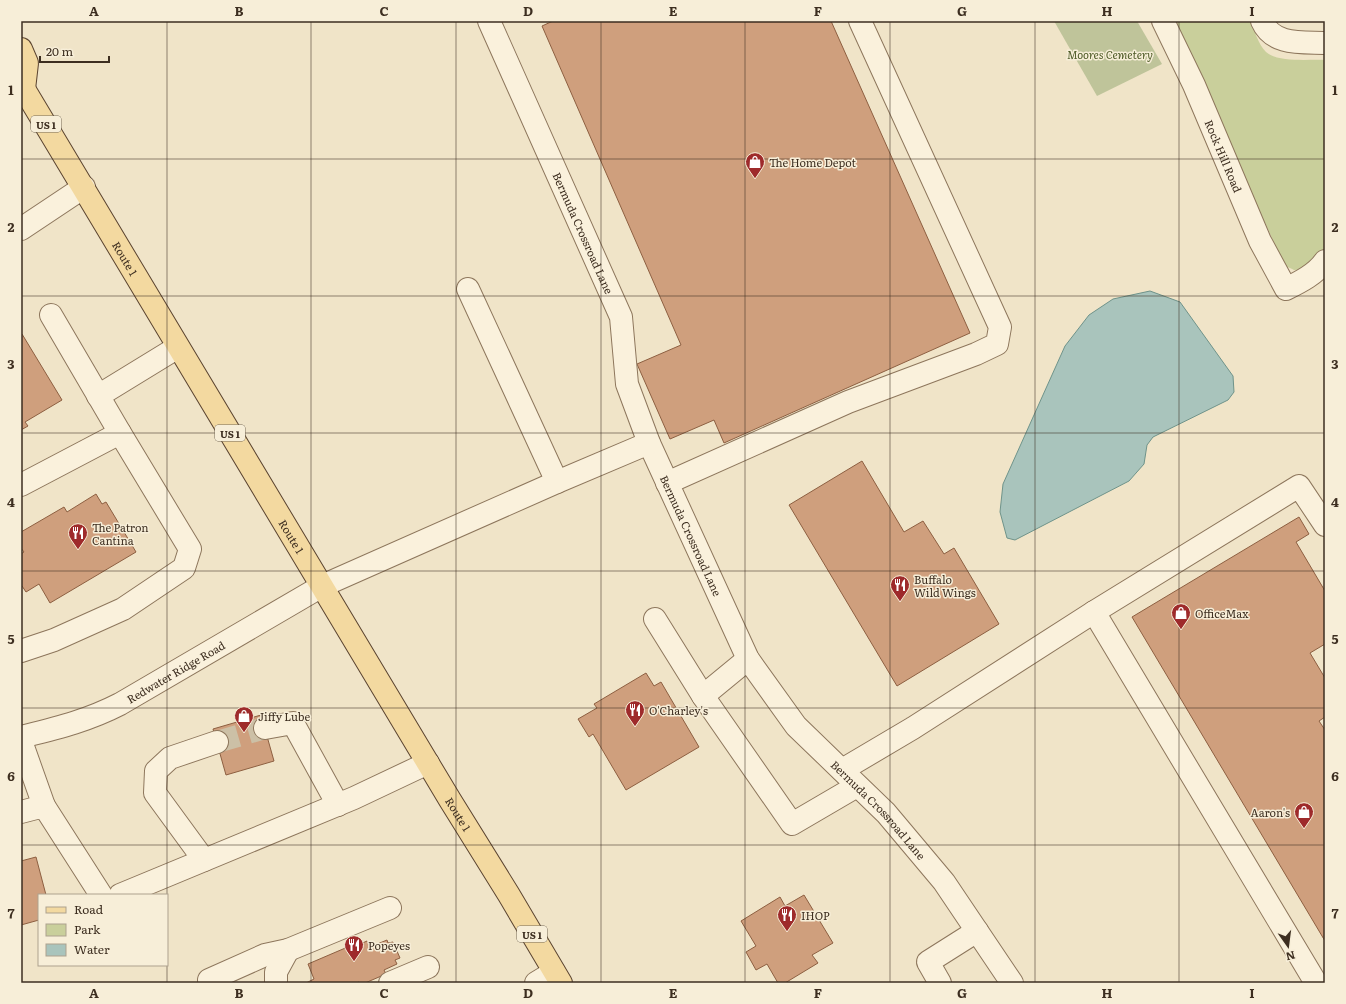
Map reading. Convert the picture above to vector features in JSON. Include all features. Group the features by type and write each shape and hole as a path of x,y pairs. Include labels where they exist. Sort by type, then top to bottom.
{"main road":[{"name":"Route 1","path":"21,49 27,63 22,88 84,188 428,763 550,979"}],"street":[{"name":"Bermuda Crossroad Lane","path":"489,21 620,317 627,384 649,443 748,659 796,726 886,813 944,882 1012,983"},
{"path":"667,482 848,402 976,354 997,344 1000,327 860,21"},
{"name":"Rock Hill Road","path":"1163,21 1194,86 1260,241 1286,290 1304,280 1322,266 1325,261"},
{"path":"1262,21 1264,26 1278,38 1292,43 1325,43"},
{"path":"21,229 84,188"},
{"path":"468,289 557,482"},
{"path":"21,651 54,640 123,609 184,568 190,549 51,315"},
{"path":"98,396 178,347"},
{"path":"21,485 120,433"},
{"name":"Redwater Ridge Road","path":"21,737 75,723 98,715 120,704 322,586 649,443"},
{"path":"842,770 913,728 1094,612 1299,486 1325,525"},
{"path":"1094,612 1316,983"},
{"path":"655,619 702,696 792,824 857,786"},
{"path":"702,696 748,659"},
{"path":"265,728 294,723 338,804"},
{"path":"21,741 44,806 100,894"},
{"path":"204,860 155,793 156,771 170,758 217,742"},
{"path":"122,894 338,804 428,763"},
{"path":"21,812 44,806"},
{"path":"209,980 265,955 288,950 390,908"},
{"path":"940,983 928,962 977,931"},
{"path":"276,983 276,972 288,950"},
{"path":"390,983 428,967"}],"green space":[{"name":"Moores Cemetery","path":"1054,21 1137,21 1162,64 1097,96"},
{"path":"1171,21 1250,21 1261,45 1266,52 1271,55 1278,58 1294,60 1325,60 1325,248 1308,266 1294,270 1285,266"}],"water":[{"path":"1150,291 1180,302 1233,376 1234,392 1228,400 1153,437 1147,445 1144,464 1129,481 1015,540 1007,538 1000,512 1003,484 1065,346 1089,315 1113,299"}],"building":[{"name":"The Home Depot","path":"553,21 831,21 970,333 724,443 714,420 670,439 637,364 681,345 542,26"},
{"path":"21,334 62,400 25,422 28,426 21,430"},
{"path":"862,461 904,532 923,521 944,554 954,548 999,624 897,686 789,505"},
{"name":"The Patron Cantina","path":"96,494 102,504 106,502 136,552 50,603 39,584 26,592 22,586 21,587 21,554 24,552 21,548 21,532 64,507 67,512"},
{"path":"1299,517 1309,534 1296,542 1325,591 1325,644 1310,653 1325,678 1325,717 1319,721 1325,730 1325,941 1132,617"},
{"name":"O'Charley's","path":"646,673 654,686 661,682 699,747 626,790 593,734 589,737 578,719 597,708 594,704"},
{"path":"261,715 274,761 226,775 213,729"},
{"path":"36,857 46,894 38,894 38,920 21,925 21,861"},
{"name":"IHOP","path":"804,895 833,943 812,955 818,963 785,983 778,983 767,964 756,970 746,952 756,946 741,921 780,897 785,906"},
{"name":"Popeyes","path":"387,940 388,943 393,942 400,958 395,960 397,964 384,970 386,974 365,983 306,983 314,979 308,964 357,943 358,945 367,941 370,947"}],"tunnel":[{"path":"217,742 265,728"}],"place":[{"name":"The Home Depot","path":"755,179"},
{"name":"The Patron Cantina","path":"78,550"},
{"name":"Buffalo Wild Wings","path":"900,602"},
{"name":"OfficeMax","path":"1181,630"},
{"name":"O'Charley's","path":"635,727"},
{"name":"Jiffy Lube","path":"244,733"},
{"name":"Aaron's","path":"1304,829"},
{"name":"IHOP","path":"787,932"},
{"name":"Popeyes","path":"354,962"}]}
